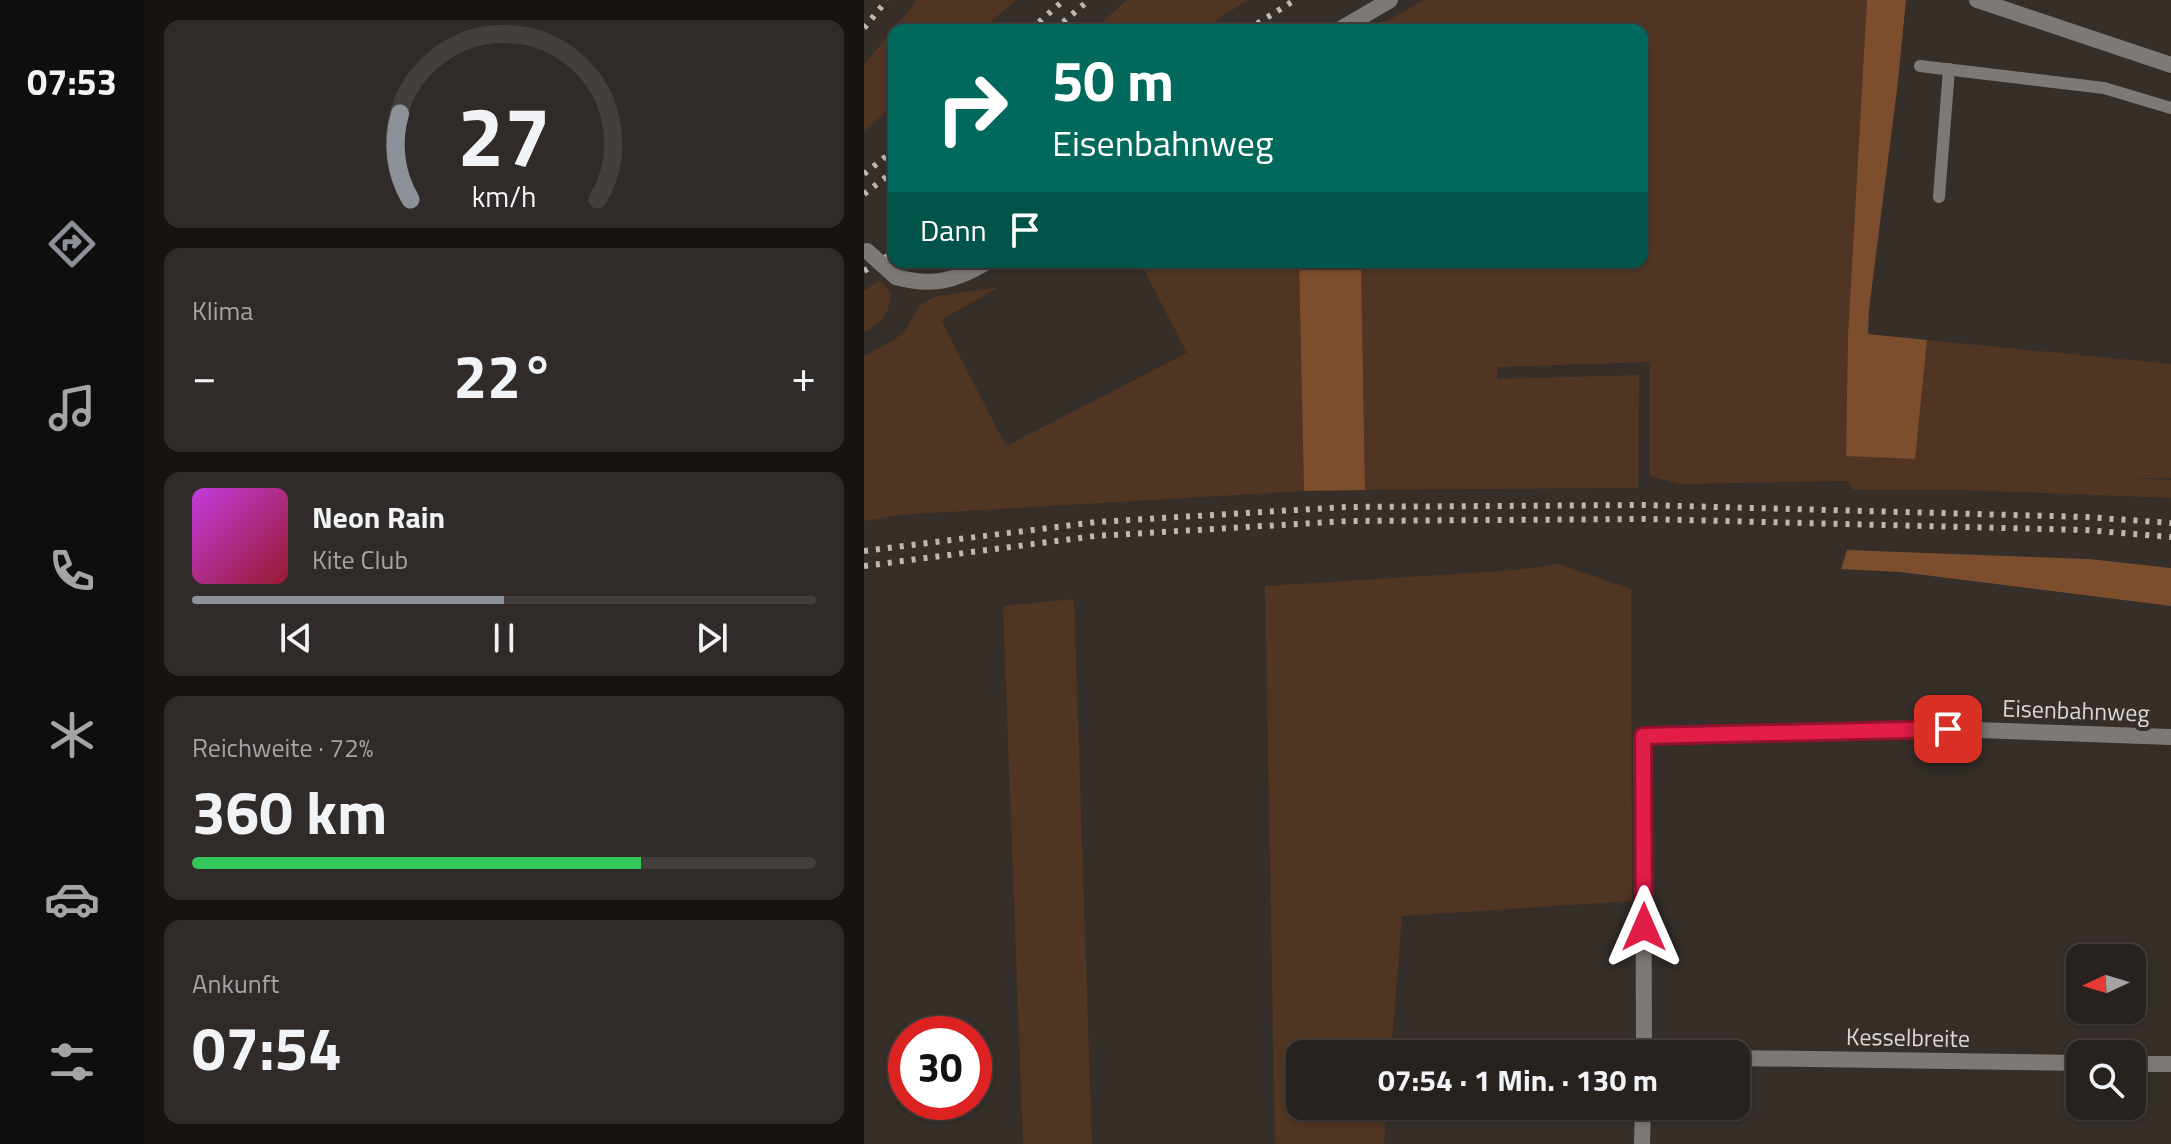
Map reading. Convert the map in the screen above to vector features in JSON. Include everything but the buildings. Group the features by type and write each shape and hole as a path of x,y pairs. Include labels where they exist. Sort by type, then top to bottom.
{"street":[{"path":"1349,24 1390,0"},
{"path":"1977,0 2171,65"},
{"path":"865,249 896,277 924,284 964,276 977,268"},
{"name":"Eisenbahnweg","path":"1644,1040 1643,736 1948,729 2171,737"},
{"name":"Kesselbreite","path":"1750,1058 2066,1063"},
{"path":"2146,1064 2171,1064"},
{"path":"1642,1144 1643,1120"}],"lane":[{"path":"1920,66 2104,88 2171,108"},
{"path":"1939,197 1949,69"}],"shaded area":[{"path":"917,0 1016,0 988,24 897,24"},
{"path":"1127,0 1248,0 1210,24 1100,24"},
{"path":"1424,0 1867,0 1848,335 1846,456 1926,356 1927,340 2171,364 2171,478 2123,478 2171,480 2171,498 1965,490 1854,490 1847,481 1680,484 1650,476 1650,362 1498,367 1497,379 1639,375 1638,488 1365,490 1361,268 1648,268 1648,24 1382,24"},
{"path":"1867,0 1906,0 1868,334 1927,340 1915,459 1846,456 1848,335"},
{"path":"888,36 888,110 864,131 864,65"},
{"path":"1143,268 1299,268 1304,491 898,515 864,521 864,356 905,331 919,306 934,297 999,287 941,320 1006,446 1187,353"},
{"path":"1299,268 1361,268 1365,490 1304,491"},
{"path":"880,280 891,293 889,307 876,325 864,332 864,291"},
{"path":"1847,550 2089,559 2171,568 2171,606 1900,572 1841,569"},
{"path":"1558,564 1631,589 1632,901 1402,916 1392,1040 1286,1040 1286,1120 1386,1120 1384,1144 1275,1144 1265,586 1517,570"},
{"path":"1074,599 1092,1144 1023,1144 1003,606"}],"railway":[{"path":"864,28 887,0"},
{"path":"1037,24 1064,0"},
{"path":"1061,24 1089,0"},
{"path":"1257,24 1295,0"},
{"path":"864,174 888,155"},
{"path":"864,194 888,176"},
{"path":"864,271 888,256"},
{"path":"864,551 1096,522 1346,507 1643,505 2086,517 2171,523"},
{"path":"864,566 1095,536 1348,521 1643,519 2085,530 2171,537"}],"route":[{"path":"1644,927 1643,736 1948,729"}]}
